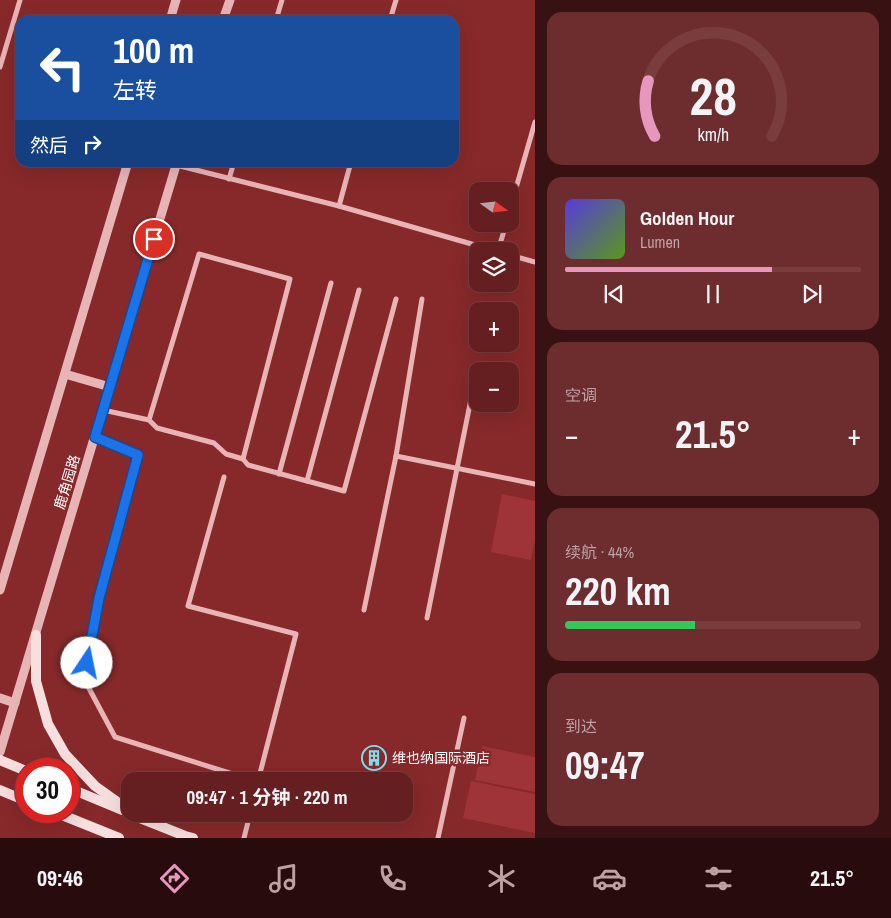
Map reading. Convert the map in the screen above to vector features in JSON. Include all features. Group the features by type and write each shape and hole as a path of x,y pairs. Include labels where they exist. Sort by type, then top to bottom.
{"main road":[{"path":"36,635 36,681 48,724 66,754 95,786 121,806"},
{"path":"0,760 15,766"},
{"path":"0,790 15,796"},
{"path":"80,793 121,809"},
{"path":"80,822 119,838"},
{"path":"151,822 193,838"}],"street":[{"path":"16,15 20,0"},
{"path":"172,15 176,0"},
{"path":"225,15 230,0"},
{"path":"278,15 282,0"},
{"path":"392,15 396,0"},
{"path":"0,67 15,17"},
{"path":"518,182 535,122"},
{"path":"0,590 126,167"},
{"name":"鹿角园路","path":"0,752 176,167"},
{"path":"187,167 339,206 469,243"},
{"path":"229,179 233,167"},
{"path":"339,206 350,167"},
{"path":"149,420 199,254 290,279 242,459"},
{"path":"519,258 535,262"},
{"path":"279,474 331,283"},
{"path":"307,481 359,290"},
{"path":"103,410 149,420 156,428 214,443 226,454 242,459 248,465 344,491 396,298"},
{"path":"364,610 396,456 422,299"},
{"path":"64,374 110,387"},
{"path":"427,618 469,408"},
{"path":"95,437 138,455 99,598 84,679 115,737 228,772"},
{"path":"396,456 535,484"},
{"path":"224,478 188,606 296,634 259,772"},
{"path":"0,698 15,703"},
{"path":"438,838 464,718"},
{"path":"244,838 248,822"}],"shaded area":[{"path":"502,494 535,501 535,540 531,560 491,552"},
{"path":"482,746 535,757 535,792 475,780"},
{"path":"471,781 535,794 535,833 463,818"}],"place":[{"name":"维也纳国际酒店","path":"374,758"}],"route":[{"path":"87,663 99,598 138,455 95,437 154,239"}]}
